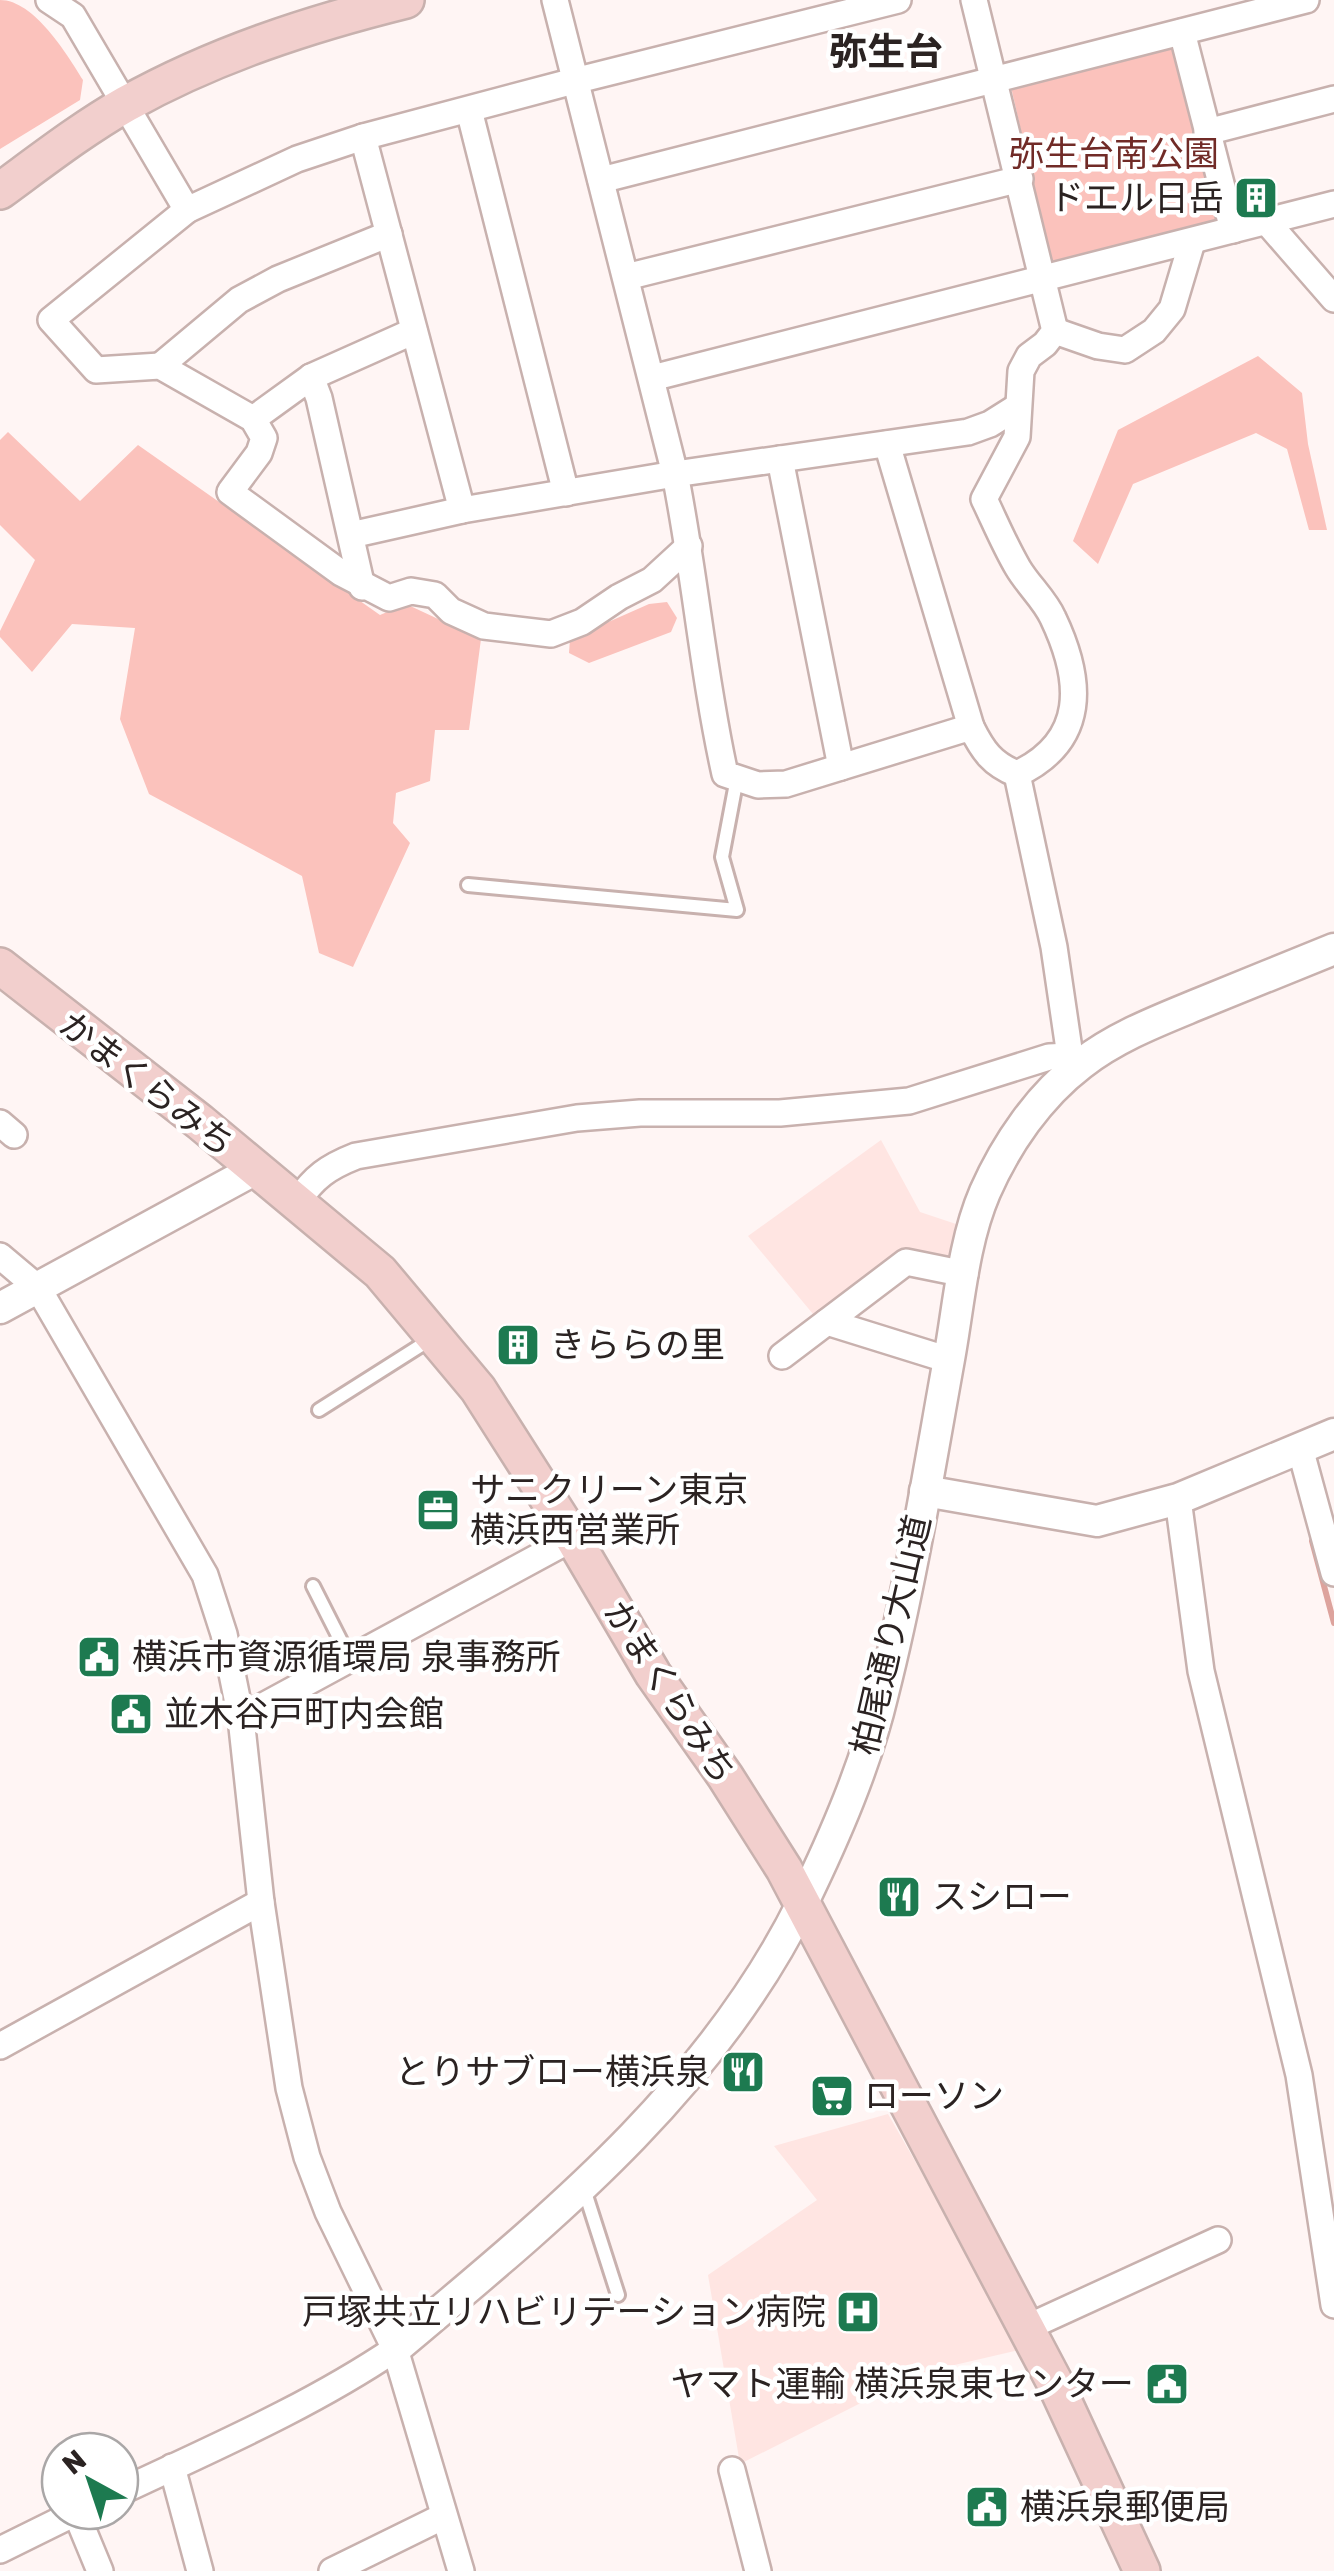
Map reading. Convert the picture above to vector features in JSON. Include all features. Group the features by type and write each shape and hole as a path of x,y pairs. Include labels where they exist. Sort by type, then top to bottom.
{"main road":[{"path":"0,192 125,104 252,46 321,22 406,0"},
{"name":"かまくらみち","path":"0,966 200,1122 380,1272 478,1389 653,1674 725,1776 802,1902 1055,2383 1142,2571"}],"street":[{"path":"49,0 73,16 187,210"},
{"path":"554,0 675,474 689,546 709,704 724,774 758,785 786,784 971,727"},
{"path":"689,546 652,580 582,622 551,634 484,626 451,612 435,595 411,591 389,598 362,586 230,492 259,453 264,438 253,419 160,366 96,370 51,320 187,210 297,159 363,137 574,81 898,0"},
{"path":"974,0 1056,331"},
{"path":"601,180 1182,32 1269,5 1306,0"},
{"path":"1182,32 1233,230"},
{"path":"1207,132 1334,99"},
{"path":"469,110 566,493"},
{"path":"363,137 462,510"},
{"path":"626,277 1020,179"},
{"path":"652,378 1334,204"},
{"path":"1266,221 1334,299"},
{"path":"160,366 239,300 278,279 389,234"},
{"path":"1056,331 1098,346 1125,350 1154,331 1172,309 1192,242"},
{"path":"253,419 311,377 414,331"},
{"path":"887,444 971,727 996,766 1017,774 1037,764 1066,735 1075,682 1053,616 1020,571 984,499 1017,437 1022,370 1029,356 1056,331"},
{"path":"311,377 362,586"},
{"path":"351,535 462,510 675,474 968,432 1017,407"},
{"path":"780,459 841,768"},
{"path":"297,1202 312,1179 330,1166 356,1156 578,1118 640,1112 780,1112 909,1101 1049,1057 1075,1060 1017,774"},
{"name":"柏尾通り大山道","path":"395,2350 583,2186 705,2059 756,1987 802,1902 866,1754 879,1708 965,1274 985,1194 1013,1140 1075,1060 1334,950"},
{"path":"0,1308 254,1170"},
{"path":"0,1256 38,1288 204,1575 224,1634 241,1718 261,1902 290,2088 307,2157 328,2212 395,2350 460,2571"},
{"path":"782,1356 906,1262 965,1274"},
{"path":"826,1322 949,1360"},
{"path":"925,1491 1097,1521 1178,1499 1334,1434"},
{"path":"1300,1448 1334,1572"},
{"path":"1178,1499 1201,1670 1299,2075 1334,2305"},
{"path":"241,1718 572,1538"},
{"path":"0,2046 261,1902"},
{"path":"1026,2328 1218,2240"},
{"path":"140,2482 298,2406 395,2350"},
{"path":"172,2467 200,2571"},
{"path":"732,2470 758,2571"},
{"path":"332,2571 444,2516"},
{"path":"5,2557 47,2531"},
{"path":"84,2531 100,2571"}],"lane":[{"path":"468,885 737,910 722,857 738,778"},
{"path":"319,1410 435,1337"},
{"path":"332,1402 341,1416"},
{"path":"313,1586 350,1660"},
{"path":"583,2186 618,2295"}],"shaded area":[{"path":"881,1140 920,1212 959,1225 949,1262 908,1250 818,1320 748,1236"},
{"name":"戸塚共立リハビリテーション病院","path":"888,2114 1023,2349 920,2373 740,2464 708,2275 817,2200 774,2146"}],"green space":[{"path":"0,0 13,2 37,18 83,80 80,100 0,149"},
{"name":"弥生台南公園","path":"1175,47 1219,221 1051,263 1011,87"},
{"path":"1258,356 1302,393 1308,444 1327,530 1309,530 1287,449 1256,433 1133,484 1098,564 1073,541 1118,430"},
{"path":"8,432 80,501 138,445 380,615 406,604 481,639 469,730 435,730 430,781 396,793 393,823 410,843 353,967 319,953 302,876 149,794 120,719 135,628 72,624 32,672 0,637 35,560 0,525 0,440"},
{"path":"667,602 677,618 671,632 589,663 569,653 570,639 649,604"}],"waterway":[{"path":"1312,1541 1334,1623"}],"place":[{"name":"ドエル日岳","path":"1256,198"},
{"name":"きららの里","path":"518,1345"},
{"name":"サニクリーン東京 横浜西営業所","path":"438,1510"},
{"name":"横浜市資源循環局 泉事務所","path":"99,1657"},
{"name":"並木谷戸町内会館","path":"131,1714"},
{"name":"スシロー","path":"899,1897"},
{"name":"とりサブロー横浜泉","path":"743,2072"},
{"name":"ローソン","path":"832,2096"},
{"name":"戸塚共立リハビリテーション病院","path":"858,2312"},
{"name":"ヤマト運輸 横浜泉東センター","path":"1167,2384"},
{"name":"横浜泉郵便局","path":"987,2507"}],"district":[{"name":"弥生台","path":"886,52"}]}
